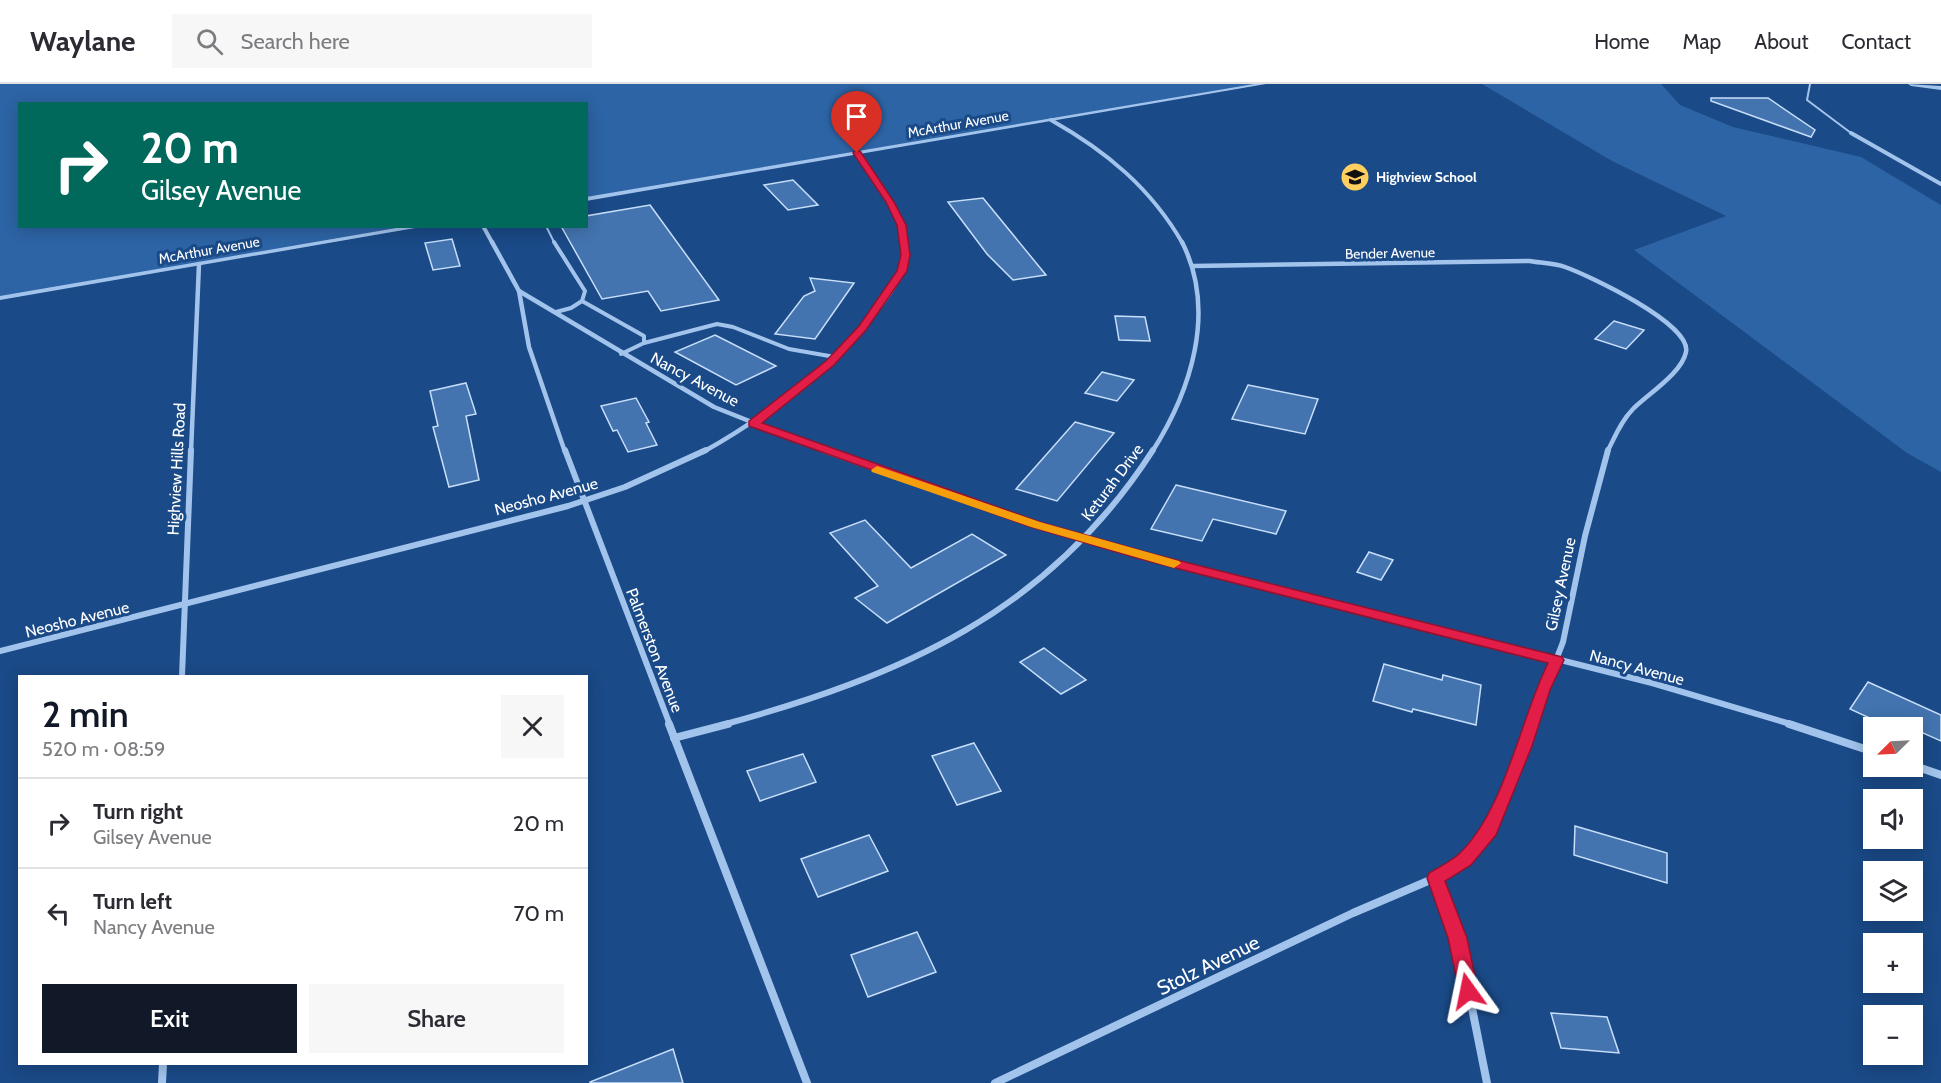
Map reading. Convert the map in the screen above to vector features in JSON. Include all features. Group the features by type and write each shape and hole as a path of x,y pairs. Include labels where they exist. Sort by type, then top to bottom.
{"street":[{"name":"McArthur Avenue","path":"588,199 1263,84"},
{"path":"1911,84 1941,88"},
{"name":"Keturah Drive","path":"674,738 821,696 928,653 997,612 1035,585 1086,539 1107,516 1165,434 1175,416 1195,356 1198,332 1195,271 1164,213 1132,175 1098,148 1051,120"},
{"path":"1851,133 1941,184"},
{"name":"Neosho Avenue","path":"0,651 586,502 637,483 753,424 813,378 836,357 877,308 898,279 905,262 901,225 896,213 857,153"},
{"name":"McArthur Avenue","path":"0,298 411,228"},
{"name":"Palmerston Avenue","path":"484,228 519,291 529,347 560,438 807,1083"},
{"name":"Bender Avenue","path":"1193,266 1528,261 1556,264 1585,277"},
{"name":"Highview Hills Road","path":"182,675 199,264"},
{"name":"Gilsey Avenue","path":"1435,878 1465,860 1490,830 1563,642 1585,536 1607,452 1623,422 1674,372 1686,353 1686,347 1680,334 1660,316 1634,300 1585,277"},
{"name":"Nancy Avenue","path":"519,291 686,393 753,424 974,504 1086,539 1663,686 1863,748"},
{"path":"1923,769 1941,775"},
{"path":"1435,878 1458,938 1488,1083"},
{"name":"Stolz Avenue","path":"995,1083 1353,913 1435,878"},
{"path":"162,1083 163,1065"}],"lane":[{"path":"1810,84 1807,100 1851,133"},
{"path":"547,228 560,254 585,291 582,301 571,308 556,312"},
{"path":"582,301 644,336 644,343"},
{"path":"621,354 644,343 717,324 733,327 789,349 836,357"}],"shaded area":[{"path":"0,84 1263,84 588,199 588,102 18,102 18,228 417,228 0,298"},
{"path":"1482,84 1661,84 1680,105 1733,127 1861,157 1941,205 1941,472 1907,453 1634,250 1726,216 1612,161"}],"building":[{"path":"1711,98 1768,98 1815,130 1811,137 1711,101"},
{"path":"793,180 818,205 788,210 764,185"},
{"path":"983,198 1046,275 1013,280 987,254 948,202"},
{"path":"650,205 719,300 661,311 648,291 602,299 562,228 588,228 588,216"},
{"path":"452,239 460,266 433,270 425,243"},
{"path":"810,278 854,283 815,339 775,334 804,296 815,291"},
{"path":"1115,316 1145,317 1150,341 1119,340"},
{"path":"1614,321 1644,330 1626,349 1595,339"},
{"path":"715,335 776,366 736,385 675,352"},
{"path":"1102,372 1134,380 1117,401 1085,393"},
{"path":"466,383 476,414 466,416 479,480 449,487 433,427 438,426 430,391"},
{"path":"1248,385 1318,399 1305,434 1232,419"},
{"path":"636,398 649,422 646,423 657,445 628,452 617,430 613,431 601,406"},
{"path":"1075,422 1114,433 1057,501 1016,489"},
{"path":"1176,485 1286,511 1276,534 1213,519 1202,541 1151,529"},
{"path":"865,520 911,568 972,534 1006,555 887,623 855,598 878,586 830,533"},
{"path":"1369,552 1393,560 1381,580 1357,572"},
{"path":"1044,648 1086,680 1061,694 1020,662"},
{"path":"1384,664 1442,680 1443,675 1481,685 1476,725 1413,709 1412,712 1373,701"},
{"path":"1868,682 1941,715 1941,741 1923,733 1923,717 1867,717 1850,709"},
{"path":"974,743 1001,791 957,805 932,756"},
{"path":"803,754 816,782 760,801 747,771"},
{"path":"1575,826 1667,853 1667,883 1574,855"},
{"path":"869,835 888,871 818,897 801,859"},
{"path":"917,932 936,972 868,997 851,955"},
{"path":"1551,1013 1607,1017 1619,1053 1561,1048"},
{"path":"673,1049 683,1083 590,1083 590,1082"}],"slow traffic":[{"path":"877,470 1035,525 1174,563"}],"place":[{"name":"Highview School","path":"1355,177"}],"route":[{"path":"857,153 890,202 901,225 905,255 902,271 862,328 830,363 753,424 1035,525 1149,557 1557,660 1543,690 1524,746 1490,830 1465,860 1435,878 1458,938 1468,991"}]}
